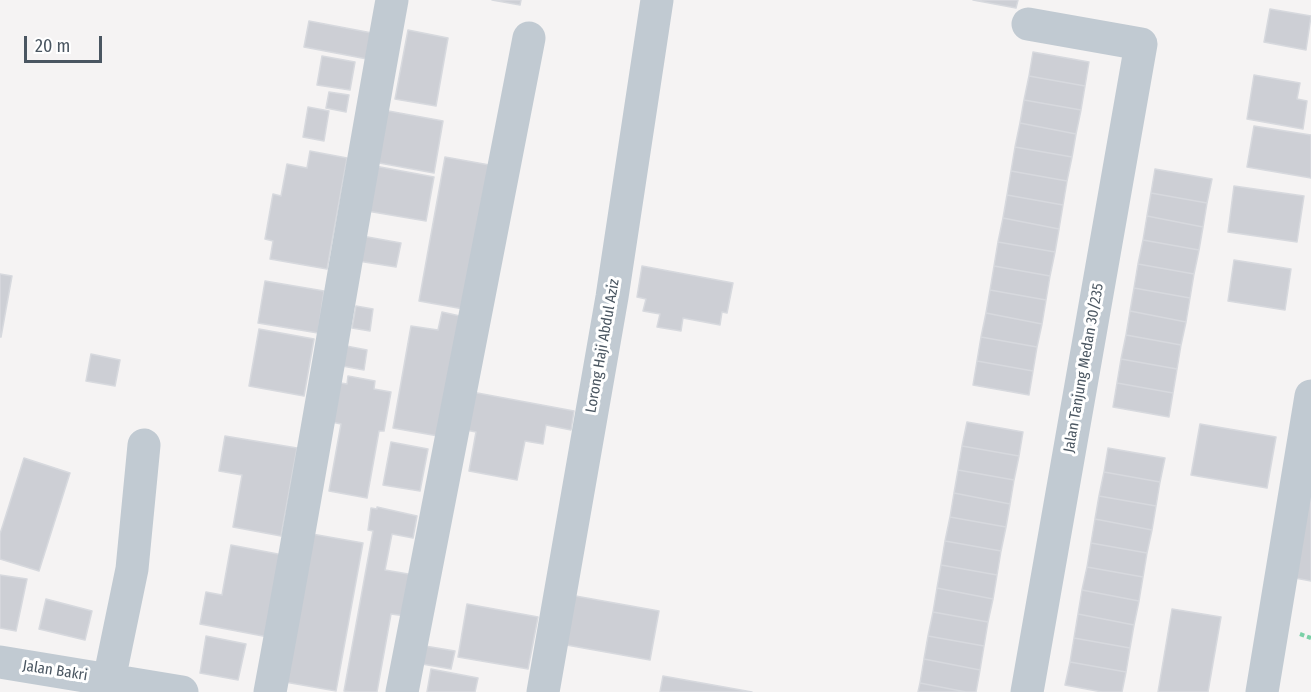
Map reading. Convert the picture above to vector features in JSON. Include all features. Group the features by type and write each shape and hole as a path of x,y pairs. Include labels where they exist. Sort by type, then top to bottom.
{"street":[{"path":"270,692 317,438 347,250 392,0"},
{"name":"Lorong Haji Abdul Aziz","path":"543,692 612,297 657,0"},
{"name":"Jalan Tanjung Medan 30/235","path":"1027,692 1141,44 1029,24"},
{"path":"402,692 529,38"},
{"path":"1262,692 1311,396"},
{"path":"110,680 132,569 144,445"},
{"name":"Jalan Bakri","path":"0,662 182,692"}],"building":[{"path":"492,0 521,0 520,5"},
{"path":"973,0 1018,0 1016,8"},
{"path":"1270,9 1311,16 1306,50 1264,42"},
{"path":"309,21 372,33 367,59 304,47"},
{"path":"408,30 448,38 436,106 395,99"},
{"path":"1033,52 1089,62 1085,86 1029,76"},
{"path":"322,56 355,62 350,90 317,85"},
{"path":"1254,75 1300,83 1297,99 1307,101 1303,129 1247,119"},
{"path":"1029,76 1085,86 1081,110 1024,100"},
{"path":"329,92 349,95 346,112 326,108"},
{"path":"1024,100 1081,110 1076,134 1020,123"},
{"path":"308,107 329,111 324,141 303,137"},
{"path":"383,110 443,121 434,173 374,162"},
{"path":"1020,123 1076,134 1072,157 1015,147"},
{"path":"1254,126 1311,135 1311,178 1247,167"},
{"path":"1015,147 1072,157 1067,181 1011,171"},
{"path":"310,151 347,158 327,269 270,259 273,241 265,239 273,194 281,196 287,164 307,168"},
{"path":"445,157 495,166 469,310 419,301"},
{"path":"375,166 434,177 426,221 367,211"},
{"path":"1155,169 1212,179 1207,203 1151,193"},
{"path":"1011,171 1067,181 1063,205 1007,195"},
{"path":"1234,186 1304,196 1297,242 1228,232"},
{"path":"1151,193 1207,203 1203,227 1147,216"},
{"path":"1007,195 1063,205 1059,229 1003,218"},
{"path":"1147,216 1203,227 1199,250 1143,240"},
{"path":"1003,218 1059,229 1055,252 998,242"},
{"path":"362,236 401,243 396,267 358,261"},
{"path":"1143,240 1199,250 1194,274 1138,264"},
{"path":"998,242 1055,252 1050,276 994,266"},
{"path":"1234,260 1291,269 1285,310 1228,301"},
{"path":"1138,264 1194,274 1190,298 1134,288"},
{"path":"642,266 733,283 727,313 722,312 720,325 683,318 681,331 657,327 660,314 643,311 646,299 637,297"},
{"path":"994,266 1050,276 1046,300 990,290"},
{"path":"0,274 12,276 1,337 0,337"},
{"path":"265,281 324,291 318,333 258,323"},
{"path":"1134,288 1190,298 1186,322 1130,311"},
{"path":"990,290 1046,300 1042,324 986,313"},
{"path":"356,306 373,309 370,331 352,328"},
{"path":"1130,311 1186,322 1181,345 1126,335"},
{"path":"442,312 460,316 438,436 393,428 411,326 438,330"},
{"path":"986,313 1042,324 1037,347 981,337"},
{"path":"259,329 314,339 304,396 249,386"},
{"path":"1126,335 1181,345 1177,369 1121,359"},
{"path":"981,337 1037,347 1033,371 977,361"},
{"path":"341,345 367,350 364,370 337,365"},
{"path":"91,354 120,360 115,386 86,381"},
{"path":"1121,359 1177,369 1173,393 1117,383"},
{"path":"977,361 1033,371 1029,395 973,385"},
{"path":"348,376 375,381 374,389 391,392 384,431 379,431 367,498 329,491 341,424 327,421 334,382 347,384"},
{"path":"1117,383 1173,393 1169,417 1113,407"},
{"path":"472,392 574,411 571,430 546,425 543,444 525,441 517,480 469,471 476,432 466,430"},
{"path":"967,422 1023,432 1019,456 962,446"},
{"path":"1200,424 1276,437 1267,488 1191,475"},
{"path":"225,436 297,448 281,536 233,527 242,475 219,471"},
{"path":"391,442 428,449 420,491 383,485"},
{"path":"962,446 1019,456 1014,480 958,470"},
{"path":"1108,448 1165,458 1160,482 1104,472"},
{"path":"24,458 70,473 39,571 0,559 0,534"},
{"path":"958,470 1014,480 1010,504 954,493"},
{"path":"1104,472 1160,482 1156,506 1099,496"},
{"path":"1311,483 1311,581 1295,578"},
{"path":"954,493 1010,504 1006,527 950,517"},
{"path":"1099,496 1156,506 1152,530 1095,519"},
{"path":"377,507 417,516 413,538 392,534 385,570 414,575 406,616 391,614 377,692 344,691 373,531 368,530 371,508 377,509"},
{"path":"950,517 1006,527 1001,551 945,541"},
{"path":"1095,519 1152,530 1147,553 1091,543"},
{"path":"312,534 363,543 336,691 285,682"},
{"path":"945,541 1001,551 997,575 941,565"},
{"path":"1091,543 1147,553 1143,577 1087,567"},
{"path":"231,545 283,555 268,637 200,624 206,592 222,595"},
{"path":"941,565 997,575 993,599 937,588"},
{"path":"1087,567 1143,577 1139,601 1082,590"},
{"path":"0,575 27,579 16,631 0,628"},
{"path":"937,588 993,599 988,622 933,612"},
{"path":"1082,590 1139,601 1134,625 1078,614"},
{"path":"570,595 659,611 650,660 561,644"},
{"path":"46,599 92,611 85,640 39,629"},
{"path":"467,604 538,617 528,669 458,657"},
{"path":"1172,609 1221,617 1208,692 1158,692"},
{"path":"933,612 988,622 984,646 928,636"},
{"path":"1078,614 1134,625 1130,648 1074,638"},
{"path":"206,636 246,644 238,680 200,673"},
{"path":"928,636 984,646 980,670 924,659"},
{"path":"1074,638 1130,648 1126,672 1070,662"},
{"path":"425,646 455,651 451,669 422,664"},
{"path":"924,659 980,670 976,692 920,683"},
{"path":"1070,662 1126,672 1122,692 1102,692 1065,685"},
{"path":"431,669 478,678 475,692 427,692"},
{"path":"663,676 752,692 660,692"},
{"path":"920,683 966,692 918,692"}]}
